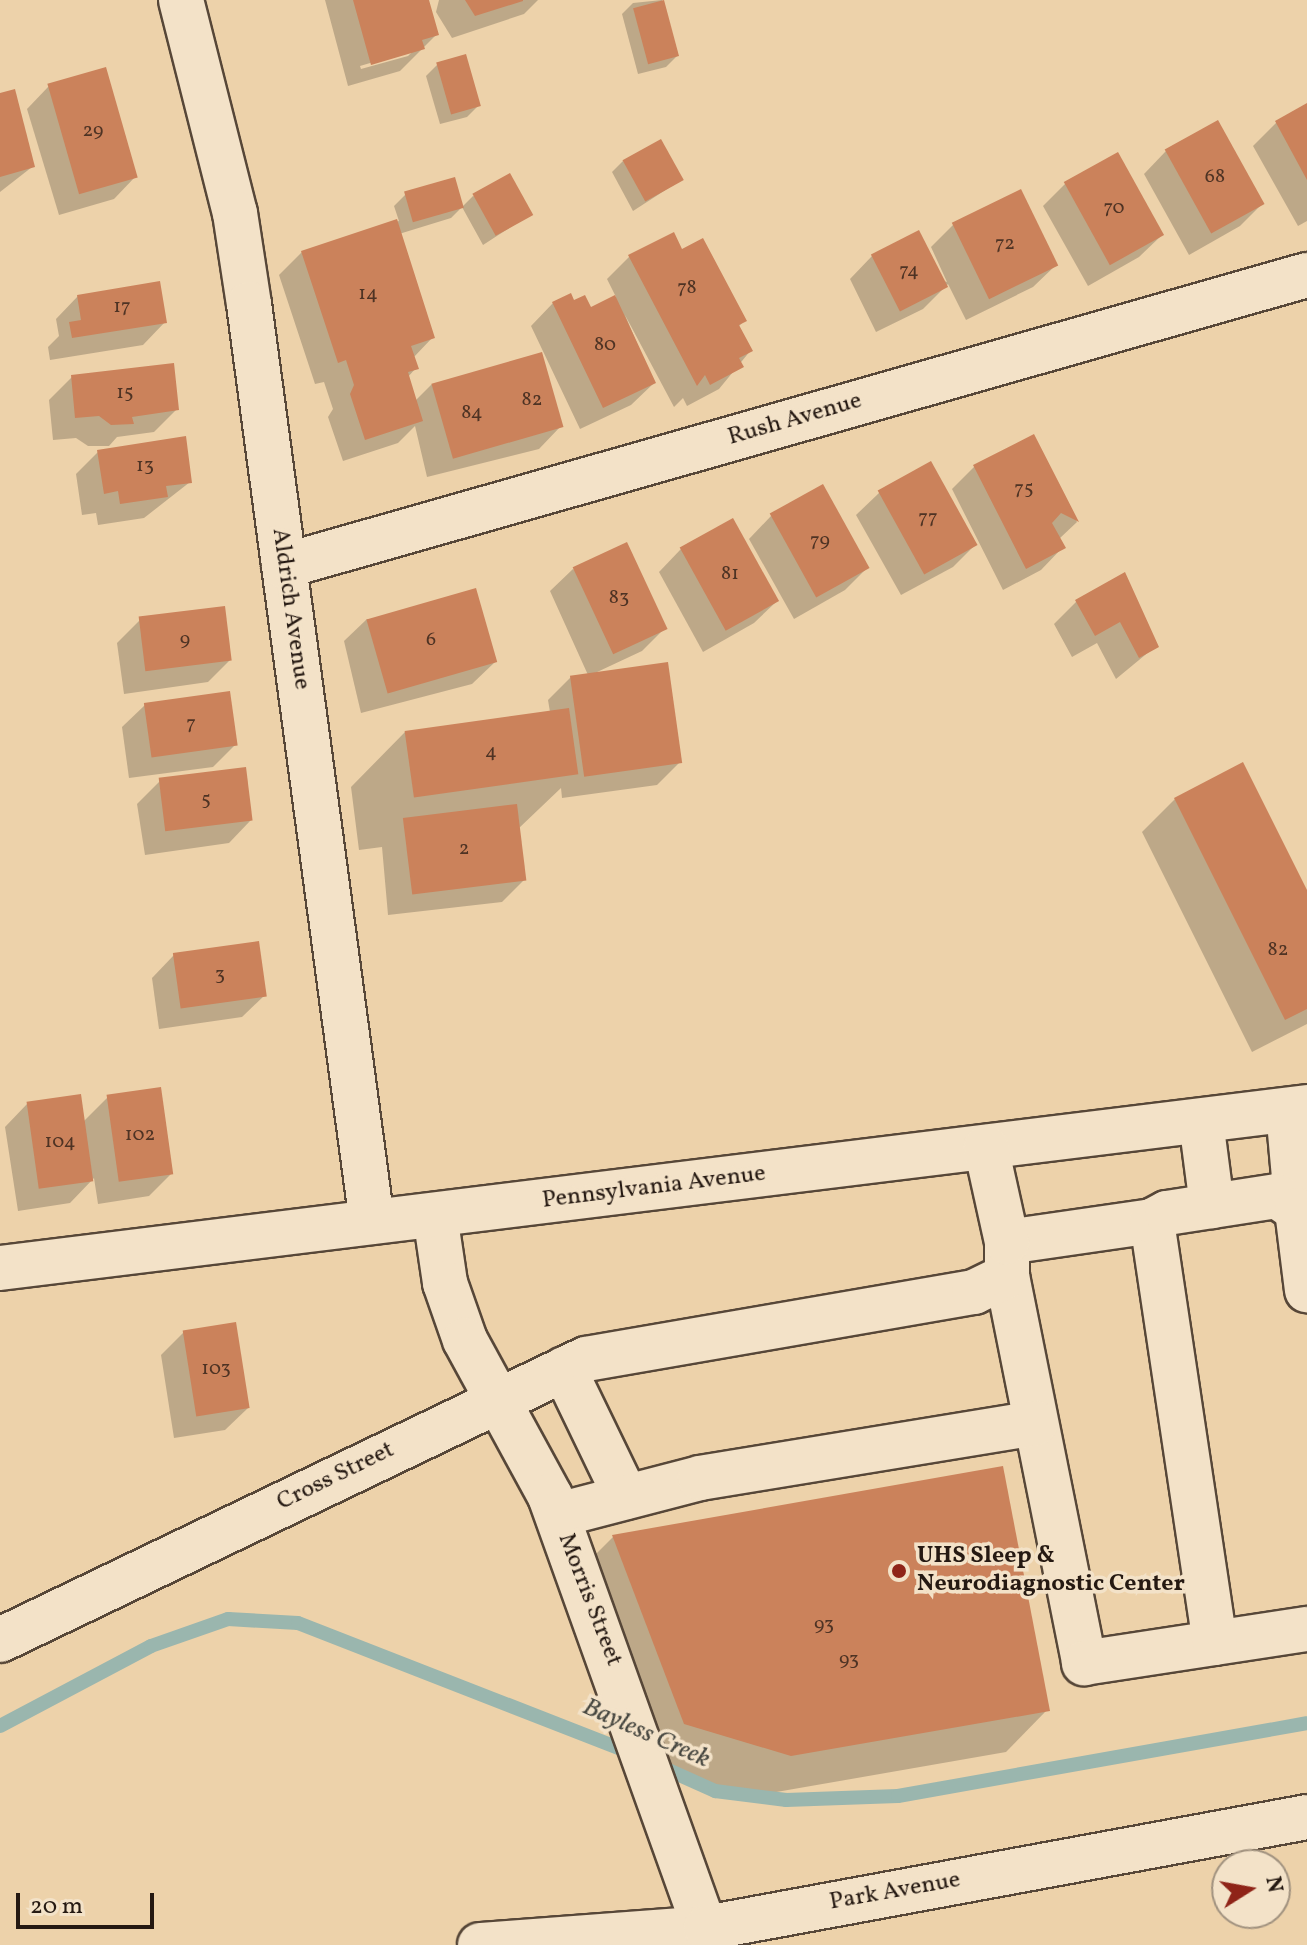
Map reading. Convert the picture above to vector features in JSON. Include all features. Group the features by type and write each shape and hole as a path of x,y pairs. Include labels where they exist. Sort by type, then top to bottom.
{"street":[{"name":"Aldrich Avenue","path":"181,0 235,213 372,1222"},
{"name":"Rush Avenue","path":"284,566 1307,275"},
{"name":"Pennsylvania Avenue","path":"0,1268 1298,1108"},
{"path":"1298,1108 1297,1210 1307,1290"},
{"path":"1201,1121 1212,1206"},
{"path":"986,1147 1084,1663 1307,1629"},
{"name":"Cross Street","path":"0,1640 586,1359 974,1292 1007,1259 1212,1206 1277,1196 1297,1210"},
{"path":"435,1215 445,1283 465,1340 495,1400"},
{"path":"1152,1221 1215,1643"},
{"path":"564,1369 626,1497"},
{"name":"Morris Street","path":"495,1400 558,1515 668,1814 709,1937"},
{"path":"558,1515 700,1478 1036,1423"},
{"name":"Park Avenue","path":"480,1945 709,1937 1307,1817"}],"building":[{"path":"353,0 429,0 439,35 422,40 425,49 371,65"},
{"path":"465,0 523,0 523,1 475,16"},
{"path":"664,0 679,56 648,64 633,8"},
{"path":"466,54 481,106 451,114 436,63"},
{"path":"106,67 138,178 79,194 47,84"},
{"path":"15,89 35,167 0,177 0,93"},
{"path":"1307,103 1307,180 1275,121"},
{"path":"1218,120 1265,204 1211,234 1165,150"},
{"path":"661,139 684,180 645,201 623,160"},
{"path":"1118,152 1164,235 1110,265 1064,182"},
{"path":"510,173 533,215 496,236 472,194"},
{"path":"455,177 464,208 413,222 404,192"},
{"path":"1021,189 1058,265 989,299 952,223"},
{"path":"397,219 435,338 411,346 419,369 408,372 423,421 365,440 350,394 354,385 346,360 338,363 301,251"},
{"path":"919,230 948,287 900,312 871,255"},
{"path":"674,232 682,249 703,238 747,321 739,325 753,351 739,358 744,367 710,385 705,375 697,386 628,255"},
{"path":"160,281 167,323 72,338 69,322 81,320 77,295"},
{"path":"571,293 574,300 585,295 591,307 615,295 656,383 603,408 552,302"},
{"path":"542,352 563,427 453,459 431,384"},
{"path":"174,363 179,410 132,417 134,424 111,425 99,416 75,418 71,375"},
{"path":"1034,434 1079,522 1061,513 1052,523 1066,548 1026,569 973,465"},
{"path":"186,436 192,483 166,486 168,497 120,504 118,491 104,494 97,450"},
{"path":"931,461 978,545 924,575 878,491"},
{"path":"823,484 870,568 816,598 770,514"},
{"path":"733,518 779,601 726,631 680,548"},
{"path":"627,542 668,629 613,654 573,567"},
{"path":"1125,572 1159,647 1139,658 1120,622 1095,636 1075,600"},
{"path":"476,588 497,662 388,693 366,619"},
{"path":"225,606 232,661 145,671 139,617"},
{"path":"668,662 682,763 584,777 570,676"},
{"path":"230,691 238,745 152,758 144,703"},
{"path":"569,708 578,774 414,797 405,731"},
{"path":"1243,762 1307,890 1307,1009 1285,1020 1174,798"},
{"path":"246,767 253,821 165,831 159,778"},
{"path":"517,804 526,880 412,894 403,818"},
{"path":"259,941 267,996 181,1009 173,953"},
{"path":"161,1087 173,1174 119,1182 107,1095"},
{"path":"81,1094 93,1181 39,1189 27,1102"},
{"path":"236,1322 250,1408 196,1416 183,1330"},
{"path":"1003,1466 1050,1711 791,1756 684,1724 612,1535"}],"waterway":[{"name":"Bayless Creek","path":"0,1726 151,1646 228,1619 298,1623 631,1753"},
{"name":"Bayless Creek","path":"657,1765 715,1791 786,1800 898,1796 1307,1723"}],"place":[{"name":"UHS Sleep & Neurodiagnostic Center","path":"899,1571"}]}
